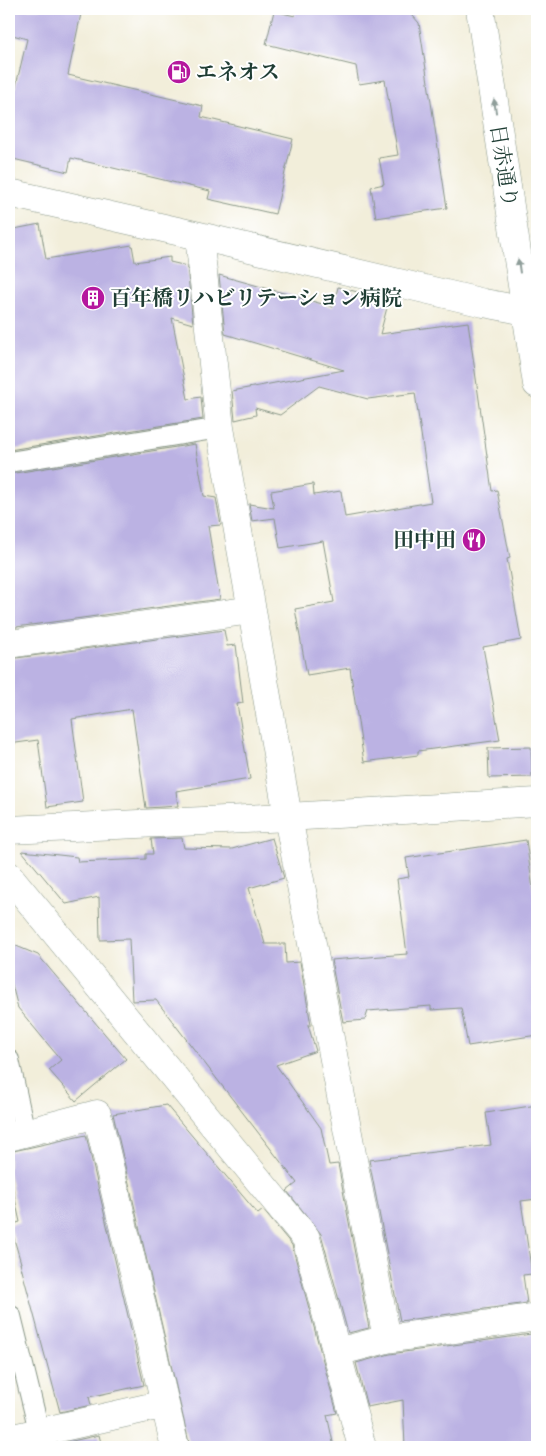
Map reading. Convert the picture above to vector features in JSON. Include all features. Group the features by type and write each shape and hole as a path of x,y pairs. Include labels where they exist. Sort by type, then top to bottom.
{"street":[{"name":"日赤通り","path":"480,9 537,384"},
{"path":"9,193 484,304 526,311"},
{"path":"199,236 220,428 288,817 387,1339"},
{"path":"9,644 252,610"},
{"path":"9,830 288,817 537,802"},
{"path":"9,876 306,1238 362,1447"},
{"path":"17,1135 97,1114 175,1447"},
{"path":"337,1352 387,1339 537,1317"},
{"path":"9,1439 41,1440 165,1404"}],"lane":[{"path":"9,462 220,428"},
{"path":"9,1060 17,1135"},
{"path":"9,1316 11,1316 41,1440"}],"building":[{"path":"9,9 82,9 68,75 203,106 201,117 293,139 275,214 208,199 210,191 71,158 68,172 9,158 9,115 27,39 9,34"},
{"path":"296,9 407,9 419,23 447,208 376,218 371,187 384,184 379,158 398,155 385,80 359,84 356,66 266,44 274,11 295,16"},
{"name":"百年橋リハビリテーション病院","path":"40,224 46,259 132,245 135,262 170,257 170,262 187,266 193,324 172,318 188,399 201,397 203,419 9,450 9,230"},
{"path":"219,275 333,307 338,287 389,300 380,334 468,322 492,491 497,490 510,558 507,559 521,640 483,647 500,740 418,751 418,755 364,762 350,668 307,675 295,609 334,602 323,541 280,548 275,518 252,521 249,504 274,508 271,491 313,484 314,495 341,491 345,517 431,502 415,393 368,399 319,386 280,415 255,408 256,415 235,420 232,391 344,370 225,334"},
{"path":"195,444 204,496 216,498 221,525 208,526 220,599 9,628 9,474"},
{"path":"224,630 227,646 236,645 243,703 237,704 250,779 176,791 178,806 146,808 132,709 72,719 83,802 47,807 38,740 9,744 9,659"},
{"path":"531,747 532,777 489,778 488,748"},
{"path":"182,838 184,848 232,849 272,838 284,878 249,888 265,944 285,944 286,963 300,962 311,1025 308,1025 316,1051 276,1065 321,1128 329,1165 338,1164 369,1328 348,1333 321,1234 287,1191 297,1183 156,1000 132,1001 129,939 100,940 99,897 66,904 22,851 77,857 78,862 146,859 146,854 153,854 151,839"},
{"path":"526,840 537,918 537,1035 468,1046 461,1008 431,1010 431,1006 368,1011 365,1020 343,1022 331,960 407,954 397,879 409,877 406,858"},
{"path":"9,943 38,955 126,1059 76,1101 49,1070 61,1060 18,1008 9,973"},
{"path":"166,1105 258,1214 263,1210 292,1245 337,1413 327,1415 334,1447 190,1447 113,1114"},
{"path":"537,1105 537,1199 521,1201 532,1274 523,1275 527,1303 400,1321 369,1160 491,1145 486,1113"},
{"path":"86,1135 144,1385 89,1397 91,1405 60,1412 10,1225 20,1222 9,1172 9,1152"},
{"path":"537,1334 537,1447 405,1447 403,1400 367,1407 356,1363 390,1354"},
{"path":"99,1435 102,1447 69,1447 68,1442"}],"place":[{"name":"エネオス","path":"179,72"},
{"name":"百年橋リハビリテーション病院","path":"93,298"},
{"name":"田中田","path":"474,540"}]}
